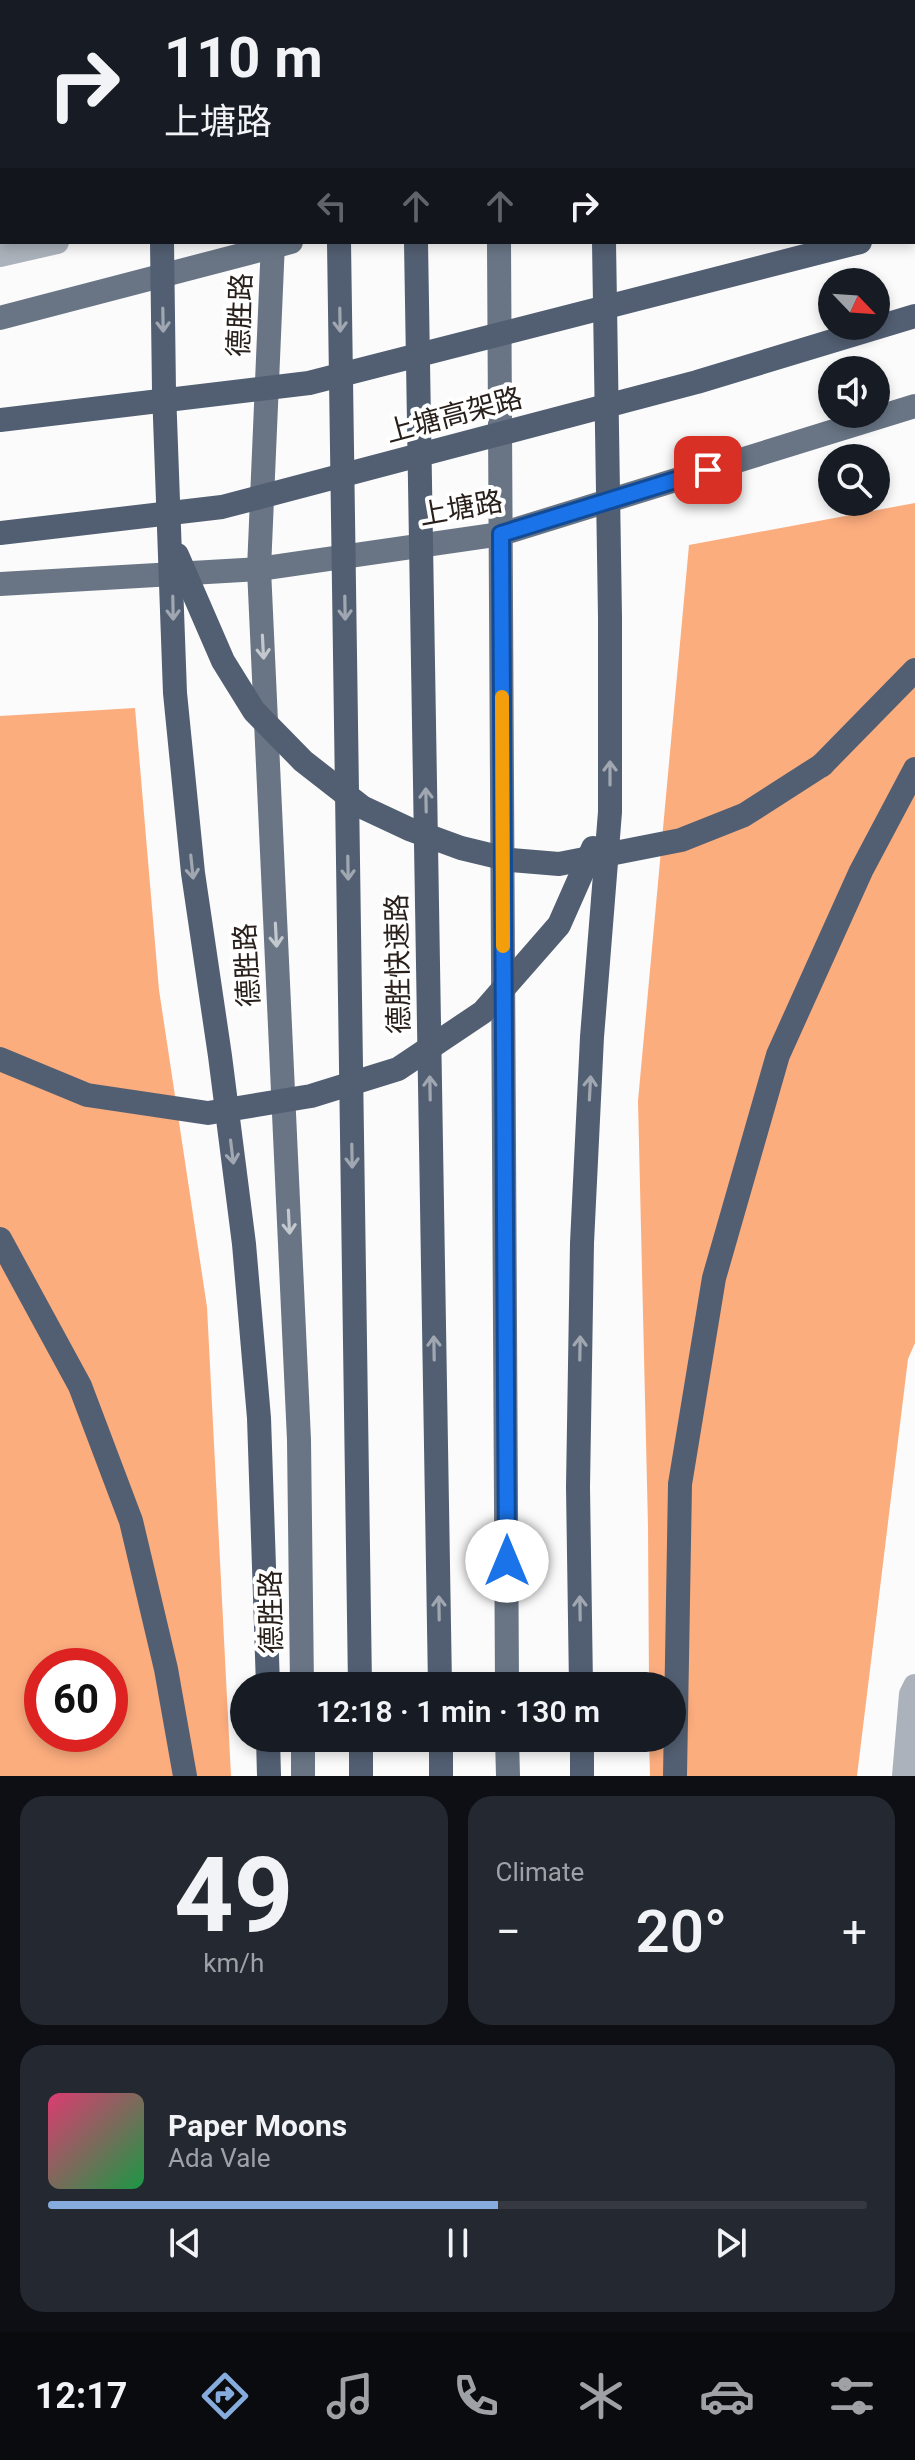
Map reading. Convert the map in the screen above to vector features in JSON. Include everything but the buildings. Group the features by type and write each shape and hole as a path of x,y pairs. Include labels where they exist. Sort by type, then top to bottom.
{"highway":[{"path":"162,244 175,693 191,858 244,1244 259,1418 268,1672"},
{"name":"德胜快速路","path":"339,244 360,1672"},
{"name":"德胜快速路","path":"416,244 440,1672"},
{"path":"581,1672 578,1487 582,1243 592,1037 610,812 604,244"},
{"path":"0,420 309,383 852,244"},
{"name":"上塘高架路","path":"0,533 222,507 697,382 915,316"},
{"path":"171,542 223,661 254,711 303,761 362,807 448,843 511,860 559,864 609,856 681,840 744,815 822,765 915,670"},
{"path":"675,1776 680,1484 714,1278 778,1055 861,871 915,769"},
{"path":"0,1059 87,1095 208,1113 311,1096 398,1069 483,1012 559,925 610,812"},
{"path":"0,1239 80,1386 131,1521 166,1669 185,1776"},
{"path":"268,1752 269,1776"},
{"path":"361,1752 361,1776"},
{"path":"441,1752 441,1776"},
{"path":"582,1752 582,1776"}],"main road":[{"path":"0,318 279,244"},
{"name":"德胜路","path":"279,244 259,569 298,1424 302,1672"},
{"path":"499,244 507,1672"},
{"name":"上塘路","path":"0,584 259,569 501,534 915,406"},
{"path":"303,1752 303,1776"},
{"path":"507,1752 508,1776"}],"lane":[{"path":"0,255 48,244"},
{"path":"904,1776 911,1694 915,1686"}],"shaded area":[{"path":"915,503 915,1343 908,1359 857,1776 650,1776 649,1752 686,1752 686,1672 649,1672 638,1101 689,545 845,516 890,516 890,508"},
{"path":"135,708 159,990 207,1307 231,1776 0,1776 0,716"}],"slow traffic":[{"path":"502,697 503,946"}],"route":[{"path":"507,1561 501,534 708,470"}]}
